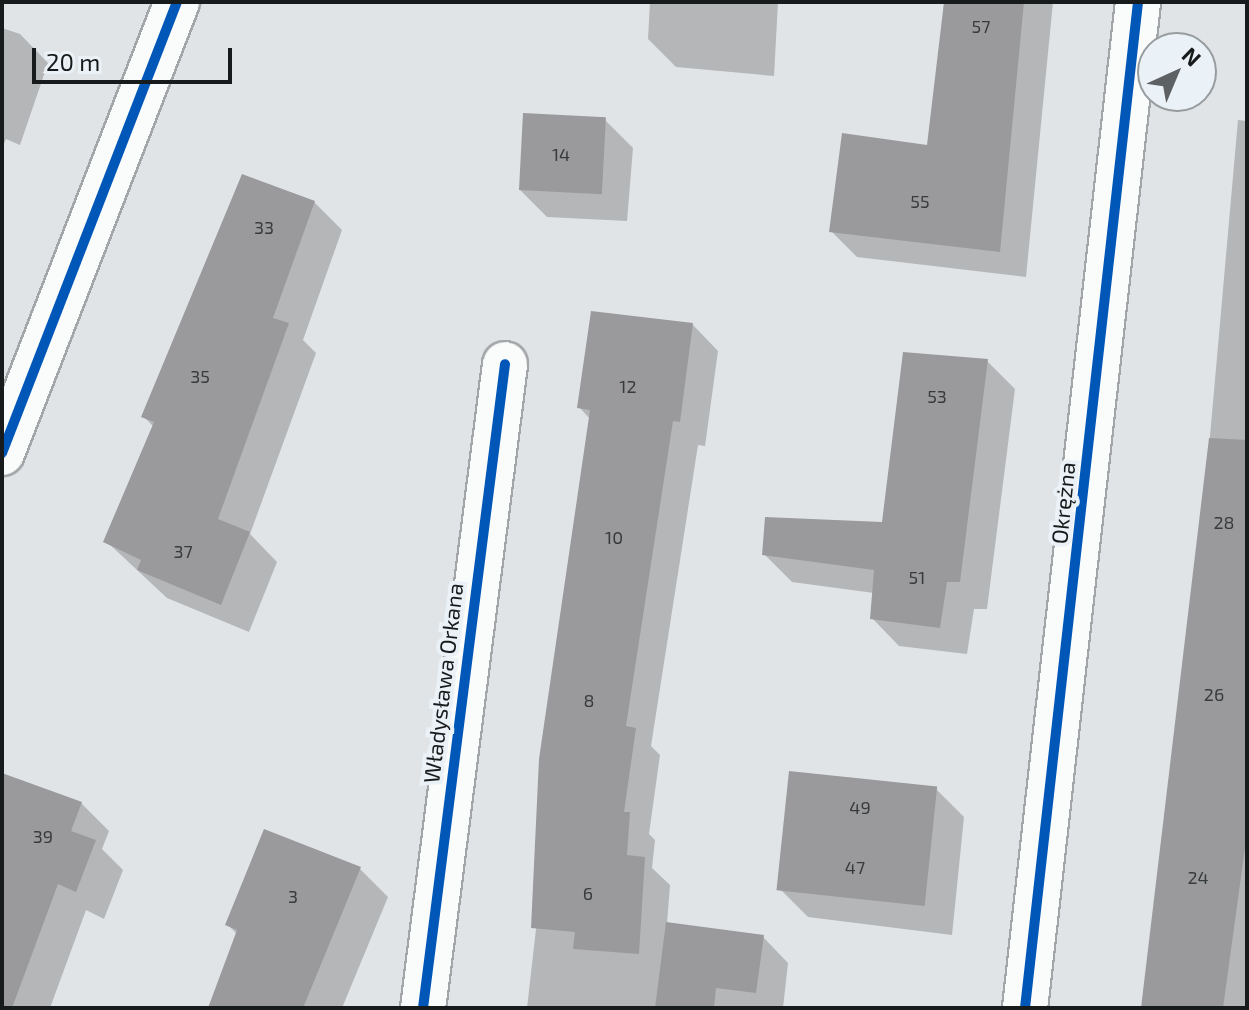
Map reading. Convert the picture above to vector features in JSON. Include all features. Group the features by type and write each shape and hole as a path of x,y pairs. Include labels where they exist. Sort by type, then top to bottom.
{"street":[{"path":"2,453 177,2"},
{"name":"Okrężna","path":"1025,1008 1138,2"},
{"name":"Władysława Orkana","path":"423,1008 505,364"}],"building":[{"path":"944,2 1024,2 1000,252 829,232 842,133 927,145"},
{"path":"523,113 606,117 602,194 519,190"},
{"path":"242,174 315,201 273,318 289,323 218,519 250,532 221,605 137,570 141,560 103,542 154,422 141,417"},
{"path":"591,311 693,323 680,422 673,421 626,726 636,728 624,812 630,812 627,855 645,857 639,954 573,949 575,932 531,928 539,759 590,410 577,408"},
{"path":"903,352 988,359 960,582 947,582 940,628 870,619 874,570 762,555 765,517 882,522"},
{"path":"1209,438 1247,440 1247,833 1223,1008 1141,1008"},
{"path":"789,771 937,787 925,906 776,890"},
{"path":"2,773 82,802 71,831 96,840 76,892 58,884 12,1008 2,1008"},
{"path":"264,829 361,867 303,1008 208,1008 237,930 225,925"},
{"path":"666,922 764,935 756,993 716,988 714,1008 655,1008"}],"cycle path":[{"path":"2,453 177,2"},
{"path":"1025,1008 1138,2"},
{"path":"423,1008 505,364"}]}
